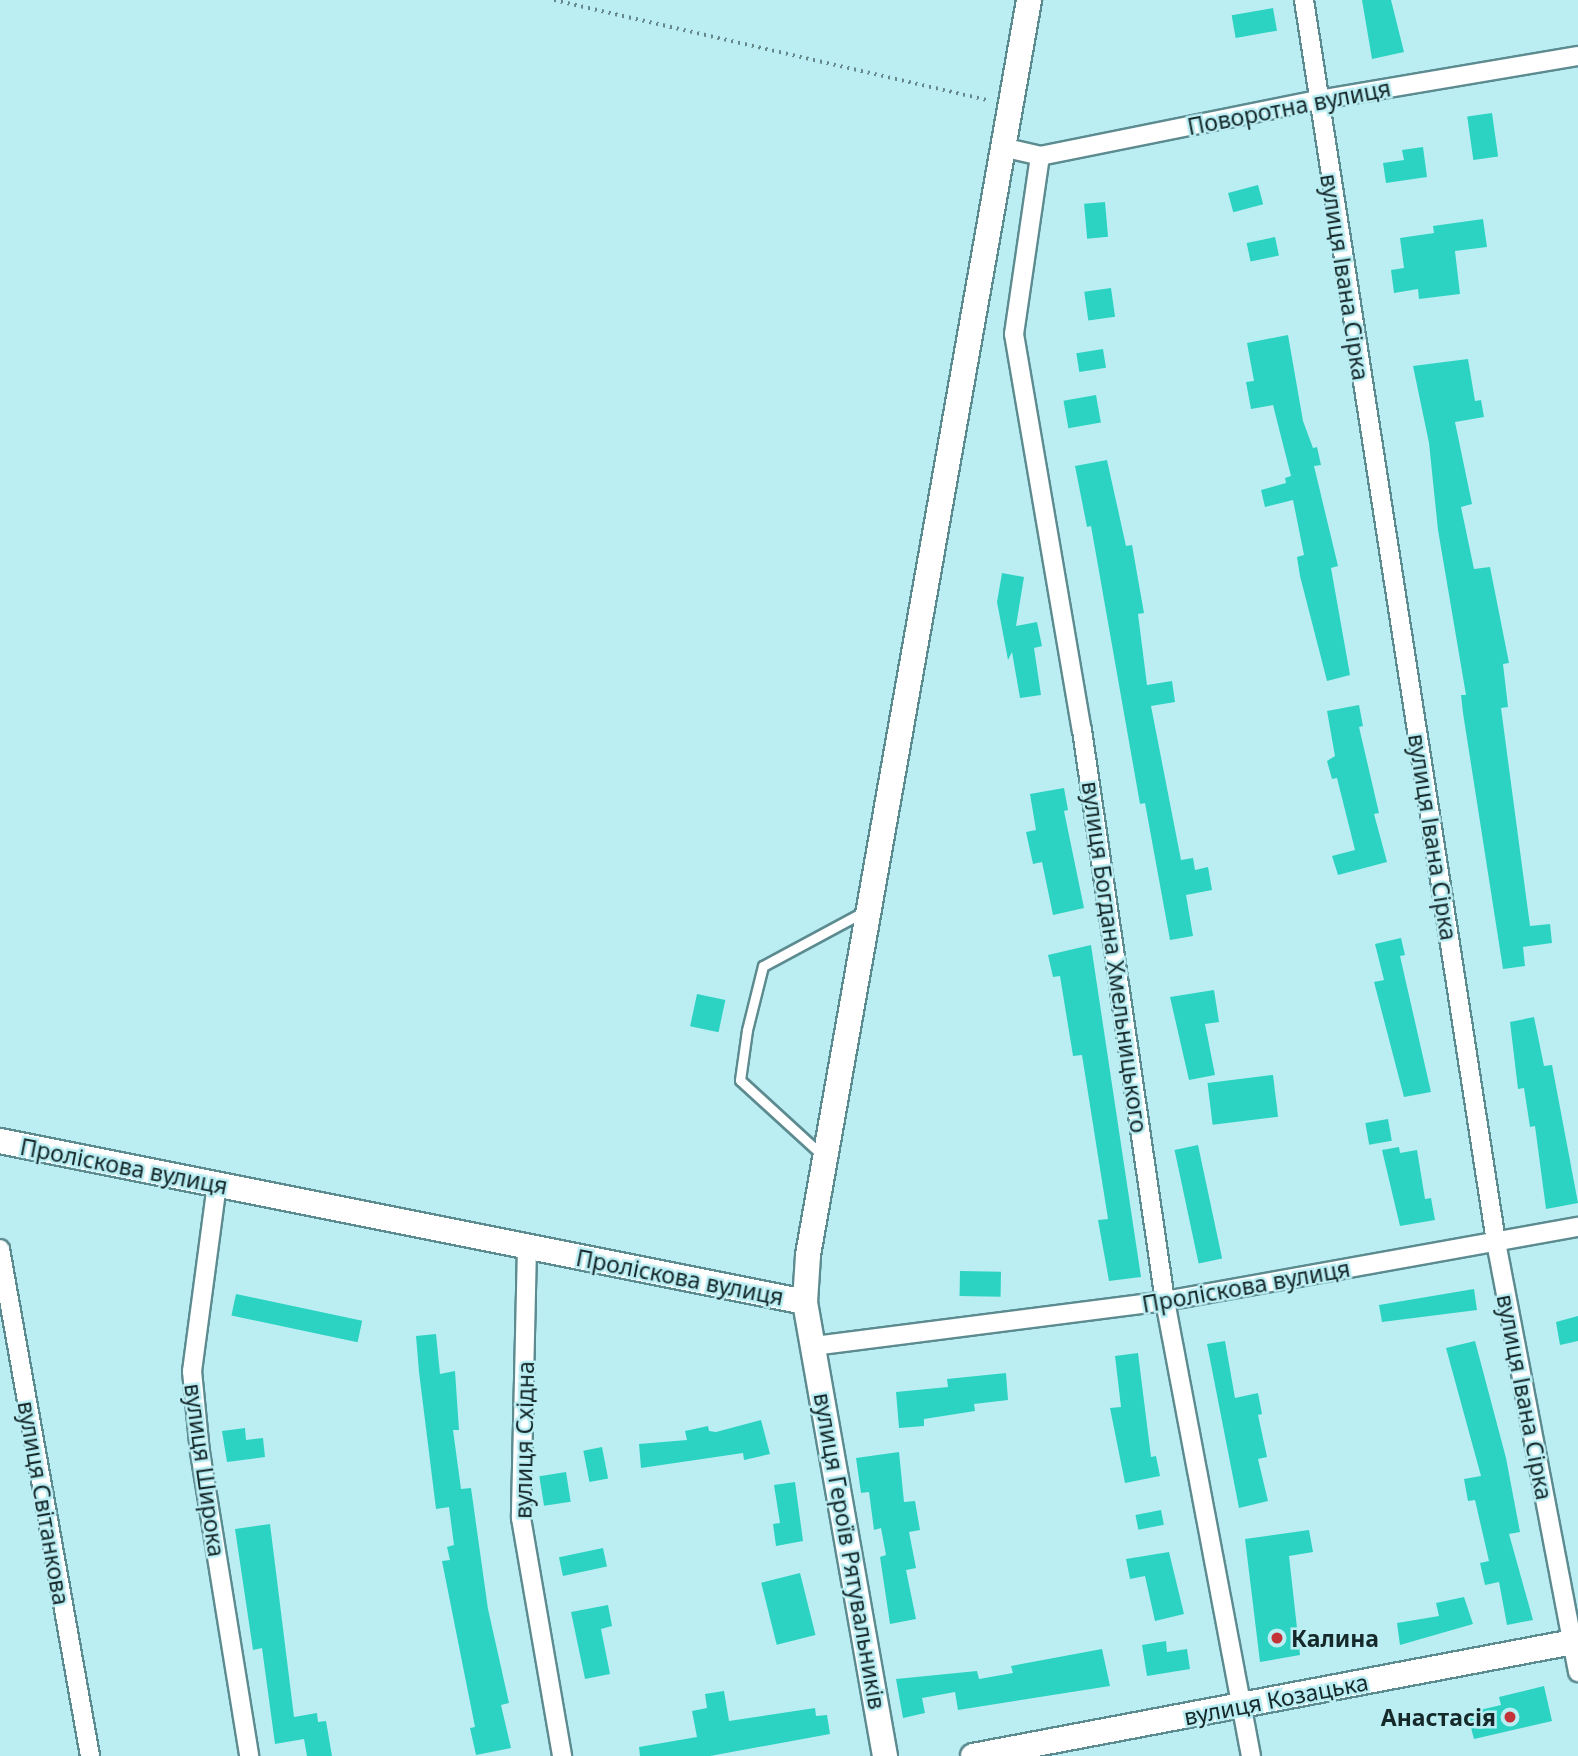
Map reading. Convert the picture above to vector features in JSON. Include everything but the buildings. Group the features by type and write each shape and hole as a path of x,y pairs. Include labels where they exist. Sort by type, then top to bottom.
{"street":[{"path":"805,1302 808,1255 866,911 1029,0"},
{"name":"вулиця Івана Сірка","path":"1304,0 1496,1242 1575,1642 1578,1672"},
{"name":"Поворотна вулиця","path":"1002,146 1040,156 1318,100 1578,56"},
{"name":"вулиця Богдана Хмельницького","path":"1040,156 1014,334 1082,730 1165,1301 1239,1706 1251,1756"},
{"name":"Проліскова вулиця","path":"0,1141 805,1302 814,1346 1165,1301 1578,1227"},
{"name":"вулиця Широка","path":"217,1184 192,1371 249,1756"},
{"name":"вулиця Східна","path":"527,1247 521,1518 562,1756"},
{"name":"вулиця Світанкова","path":"0,1249 90,1756"},
{"name":"вулиця Героїв Рятувальників","path":"814,1346 885,1756"},
{"name":"вулиця Козацька","path":"973,1756 1575,1642"}],"lane":[{"path":"824,1157 740,1080 747,1030 763,966 866,911"}],"path":[{"path":"554,0 1010,105"}],"place":[{"name":"Калина","path":"1277,1638"},
{"name":"Анастасія","path":"1510,1717"}]}
